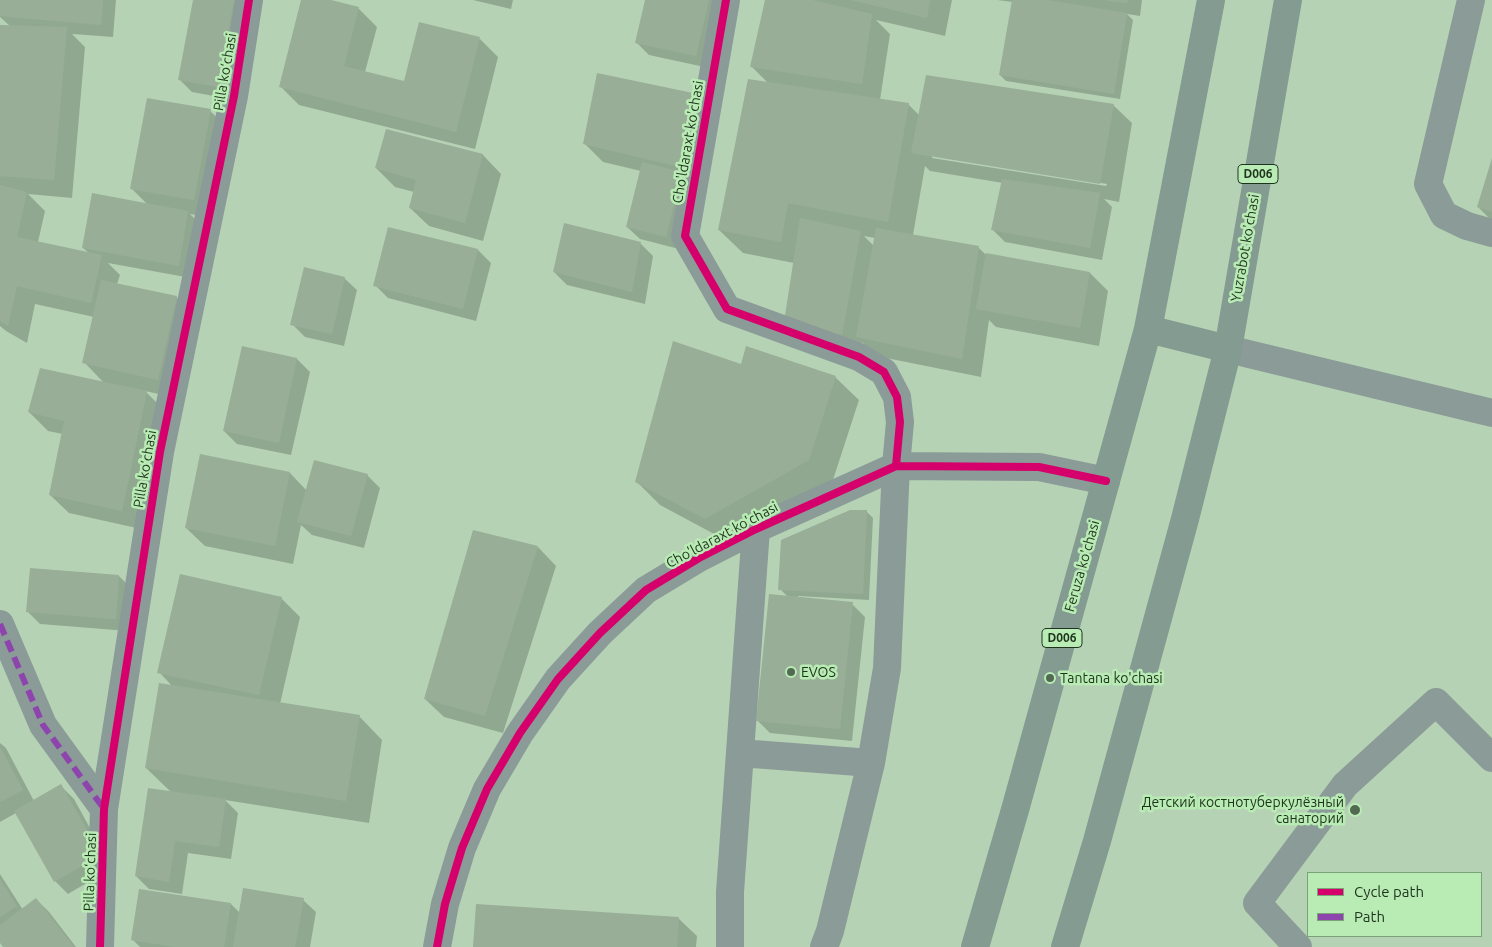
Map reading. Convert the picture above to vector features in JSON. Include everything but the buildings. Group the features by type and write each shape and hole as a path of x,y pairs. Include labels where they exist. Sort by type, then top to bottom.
{"main road":[{"name":"D006","path":"1148,329 1211,0"},
{"name":"Yuzrabot ko'chasi","path":"1228,349 1288,0"},
{"path":"1148,329 1228,349"},
{"name":"Feruza ko'chasi","path":"975,947 1015,810 1148,329"},
{"name":"D006","path":"1065,947 1097,841 1185,519 1228,349"}],"street":[{"name":"Pilla ko‘chasi","path":"100,947 104,809 160,452 234,96 249,0"},
{"name":"Cho'ldaraxt ko'chasi","path":"726,0 684,236 727,309 859,357 884,372 897,397 900,422 896,466"},
{"path":"1471,0 1428,184 1444,215 1468,226 1492,233"},
{"path":"1228,349 1492,413"},
{"path":"824,947 830,931 871,763 887,668 896,466"},
{"name":"Cho'ldaraxt ko'chasi","path":"437,947 445,904 462,848 487,789 520,733 558,679 600,633 646,590 699,558 756,528 896,466 1039,467 1106,482"},
{"path":"730,947 730,892 756,528"},
{"path":"0,624 44,725 104,809"},
{"path":"1298,947 1257,903 1345,785 1436,702 1492,758"},
{"path":"740,753 871,763"}],"marked path":[{"path":"0,624 43,725 104,809"}],"cycle path":[{"path":"100,947 104,809 160,452 234,96 249,0"},
{"path":"726,0 685,236 727,309 859,357 884,372 897,397 900,422 896,466"},
{"path":"437,947 445,904 462,848 487,789 520,733 558,679 600,633 646,590 699,558 756,529 896,466 1039,467 1106,481"}],"place":[{"name":"EVOS","path":"791,672"},
{"name":"Tantana ko'chasi","path":"1050,678"},
{"name":"Детский костнотуберкулёзный санаторий","path":"1355,810"}]}
